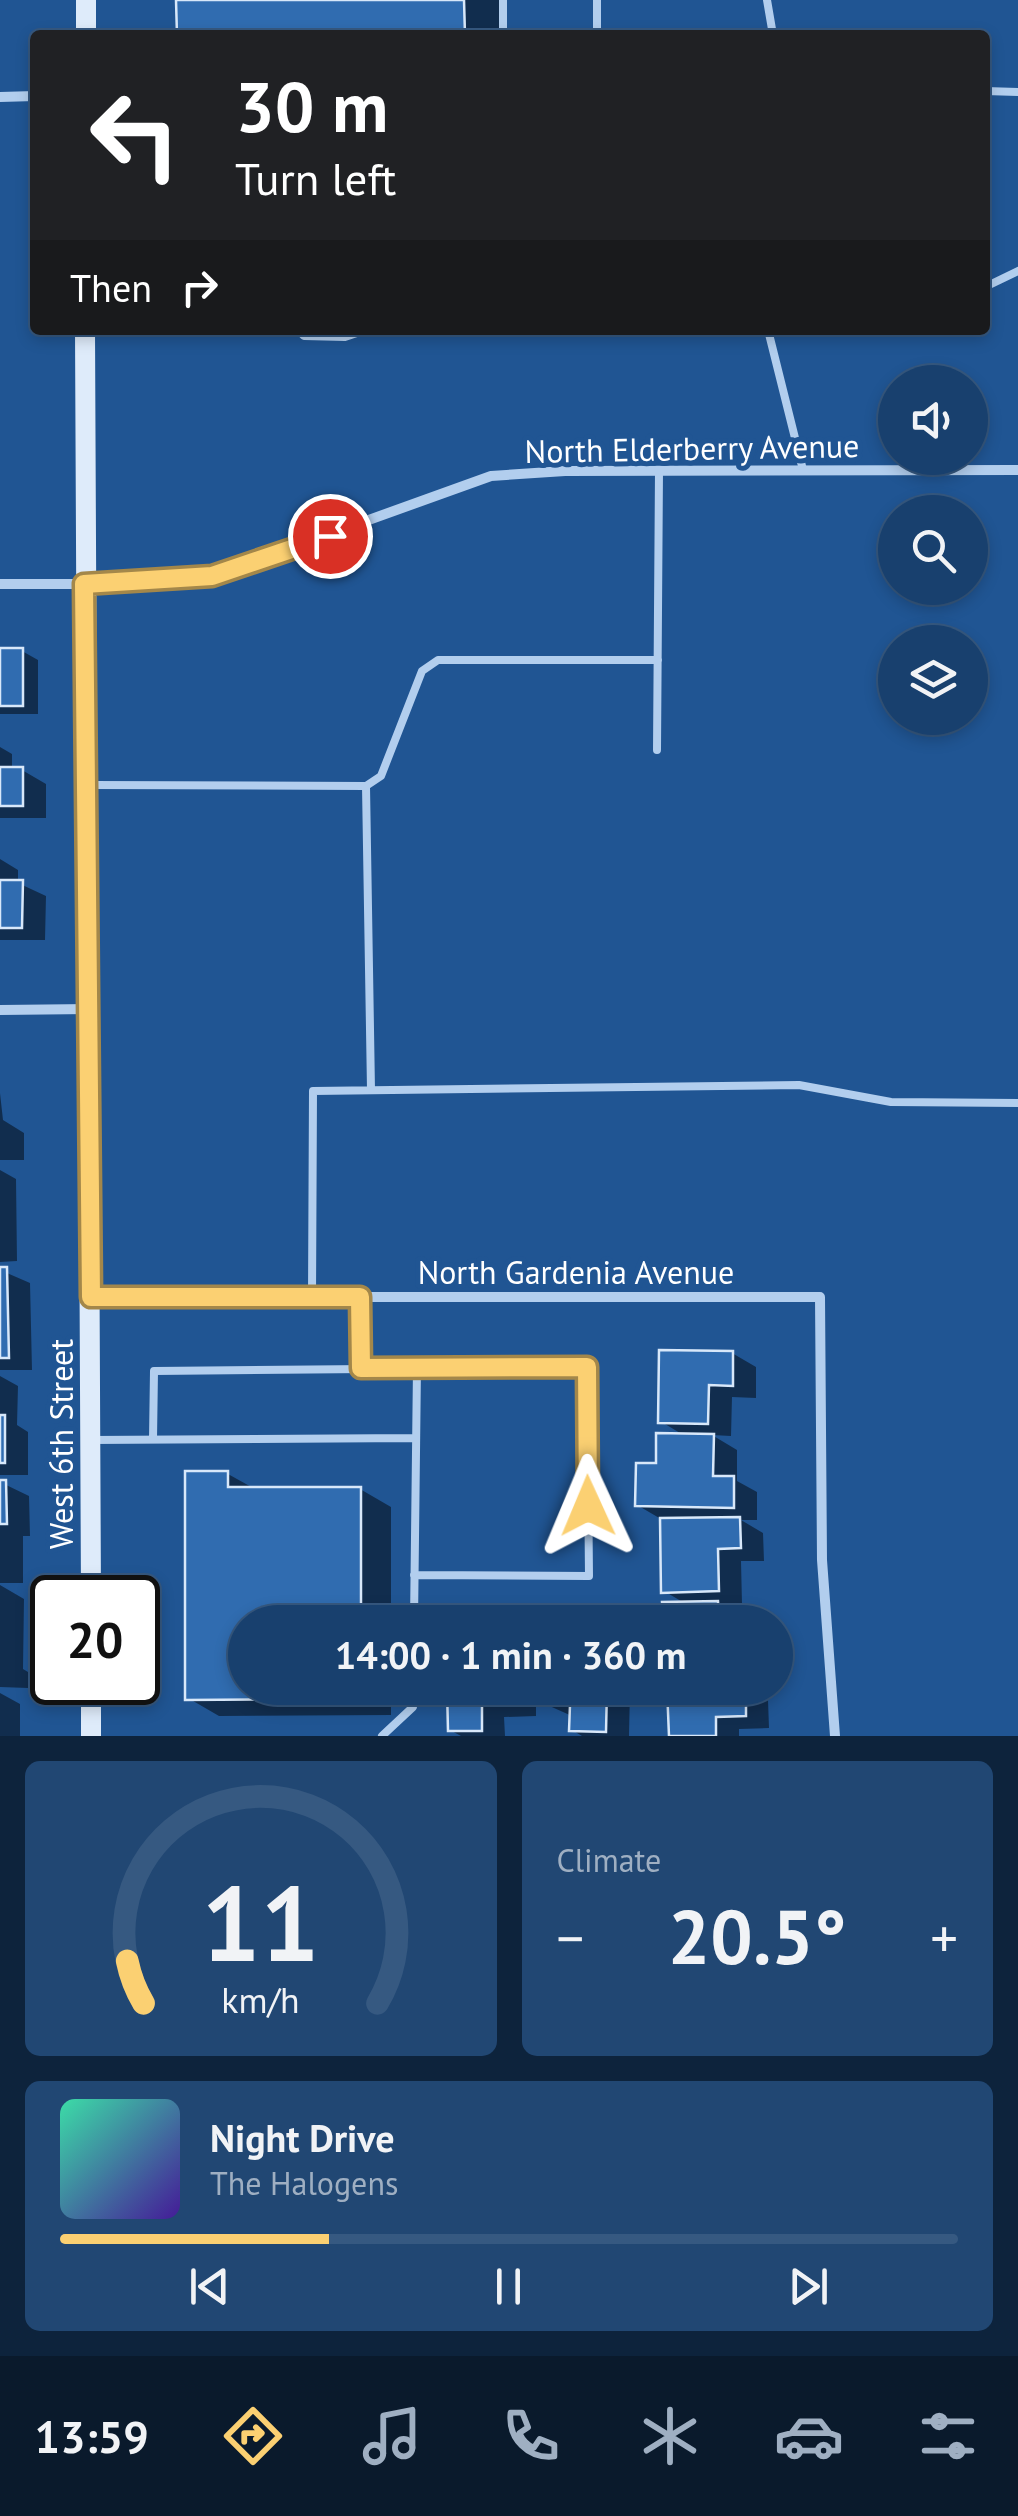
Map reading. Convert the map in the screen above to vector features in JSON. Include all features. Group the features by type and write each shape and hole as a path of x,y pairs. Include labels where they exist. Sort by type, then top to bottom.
{"street":[{"path":"86,0 86,30"},
{"path":"0,96 30,96"},
{"name":"West 6th Street","path":"85,335 91,1575"},
{"name":"North Elderberry Avenue","path":"0,584 84,584 212,576 491,476 659,471 1018,470"},
{"path":"0,1010 90,1010"},
{"name":"North Gardenia Avenue","path":"91,1297 820,1297 822,1560 835,1736"},
{"path":"90,1736 91,1705"}],"lane":[{"path":"503,0 503,30"},
{"path":"597,0 597,30"},
{"path":"768,0 771,30"},
{"path":"990,91 1018,92"},
{"path":"990,284 1018,270"},
{"path":"303,335 351,335"},
{"path":"769,335 802,470"},
{"path":"657,750 659,471"},
{"path":"88,785 366,786 381,776 422,671 438,660 658,660"},
{"path":"366,786 371,1090"},
{"path":"312,1297 313,1091 799,1086 891,1102 1018,1102"},
{"path":"360,1297 361,1368"},
{"path":"414,1605 417,1367"},
{"path":"153,1439 154,1371 587,1367 589,1576 414,1575"},
{"path":"91,1440 416,1438"},
{"path":"382,1736 413,1705"}],"building":[{"path":"176,0 464,0 465,30 177,30"},
{"path":"0,648 23,648 23,706 0,706"},
{"path":"0,767 23,767 23,806 0,806"},
{"path":"0,880 23,880 22,928 0,928"},
{"path":"0,1267 7,1267 9,1358 0,1358"},
{"path":"659,1350 733,1351 733,1386 709,1385 708,1424 658,1423"},
{"path":"0,1415 5,1415 5,1463 0,1463"},
{"path":"656,1433 714,1434 713,1476 734,1476 734,1508 635,1506 636,1463 656,1463"},
{"path":"185,1471 228,1471 228,1487 361,1487 361,1605 228,1605 228,1700 185,1700"},
{"path":"0,1480 6,1480 7,1524 0,1524"},
{"path":"740,1517 741,1548 718,1549 719,1591 661,1593 660,1518"},
{"path":"718,1601 718,1605 662,1605 662,1602"},
{"path":"447,1705 482,1705 482,1731 448,1731"},
{"path":"570,1705 607,1705 606,1732 569,1731"},
{"path":"668,1705 746,1705 746,1716 716,1717 716,1736 669,1736"}],"route":[{"path":"330,536 212,576 84,584 91,1297 360,1297 361,1368 587,1367 588,1506"}]}
